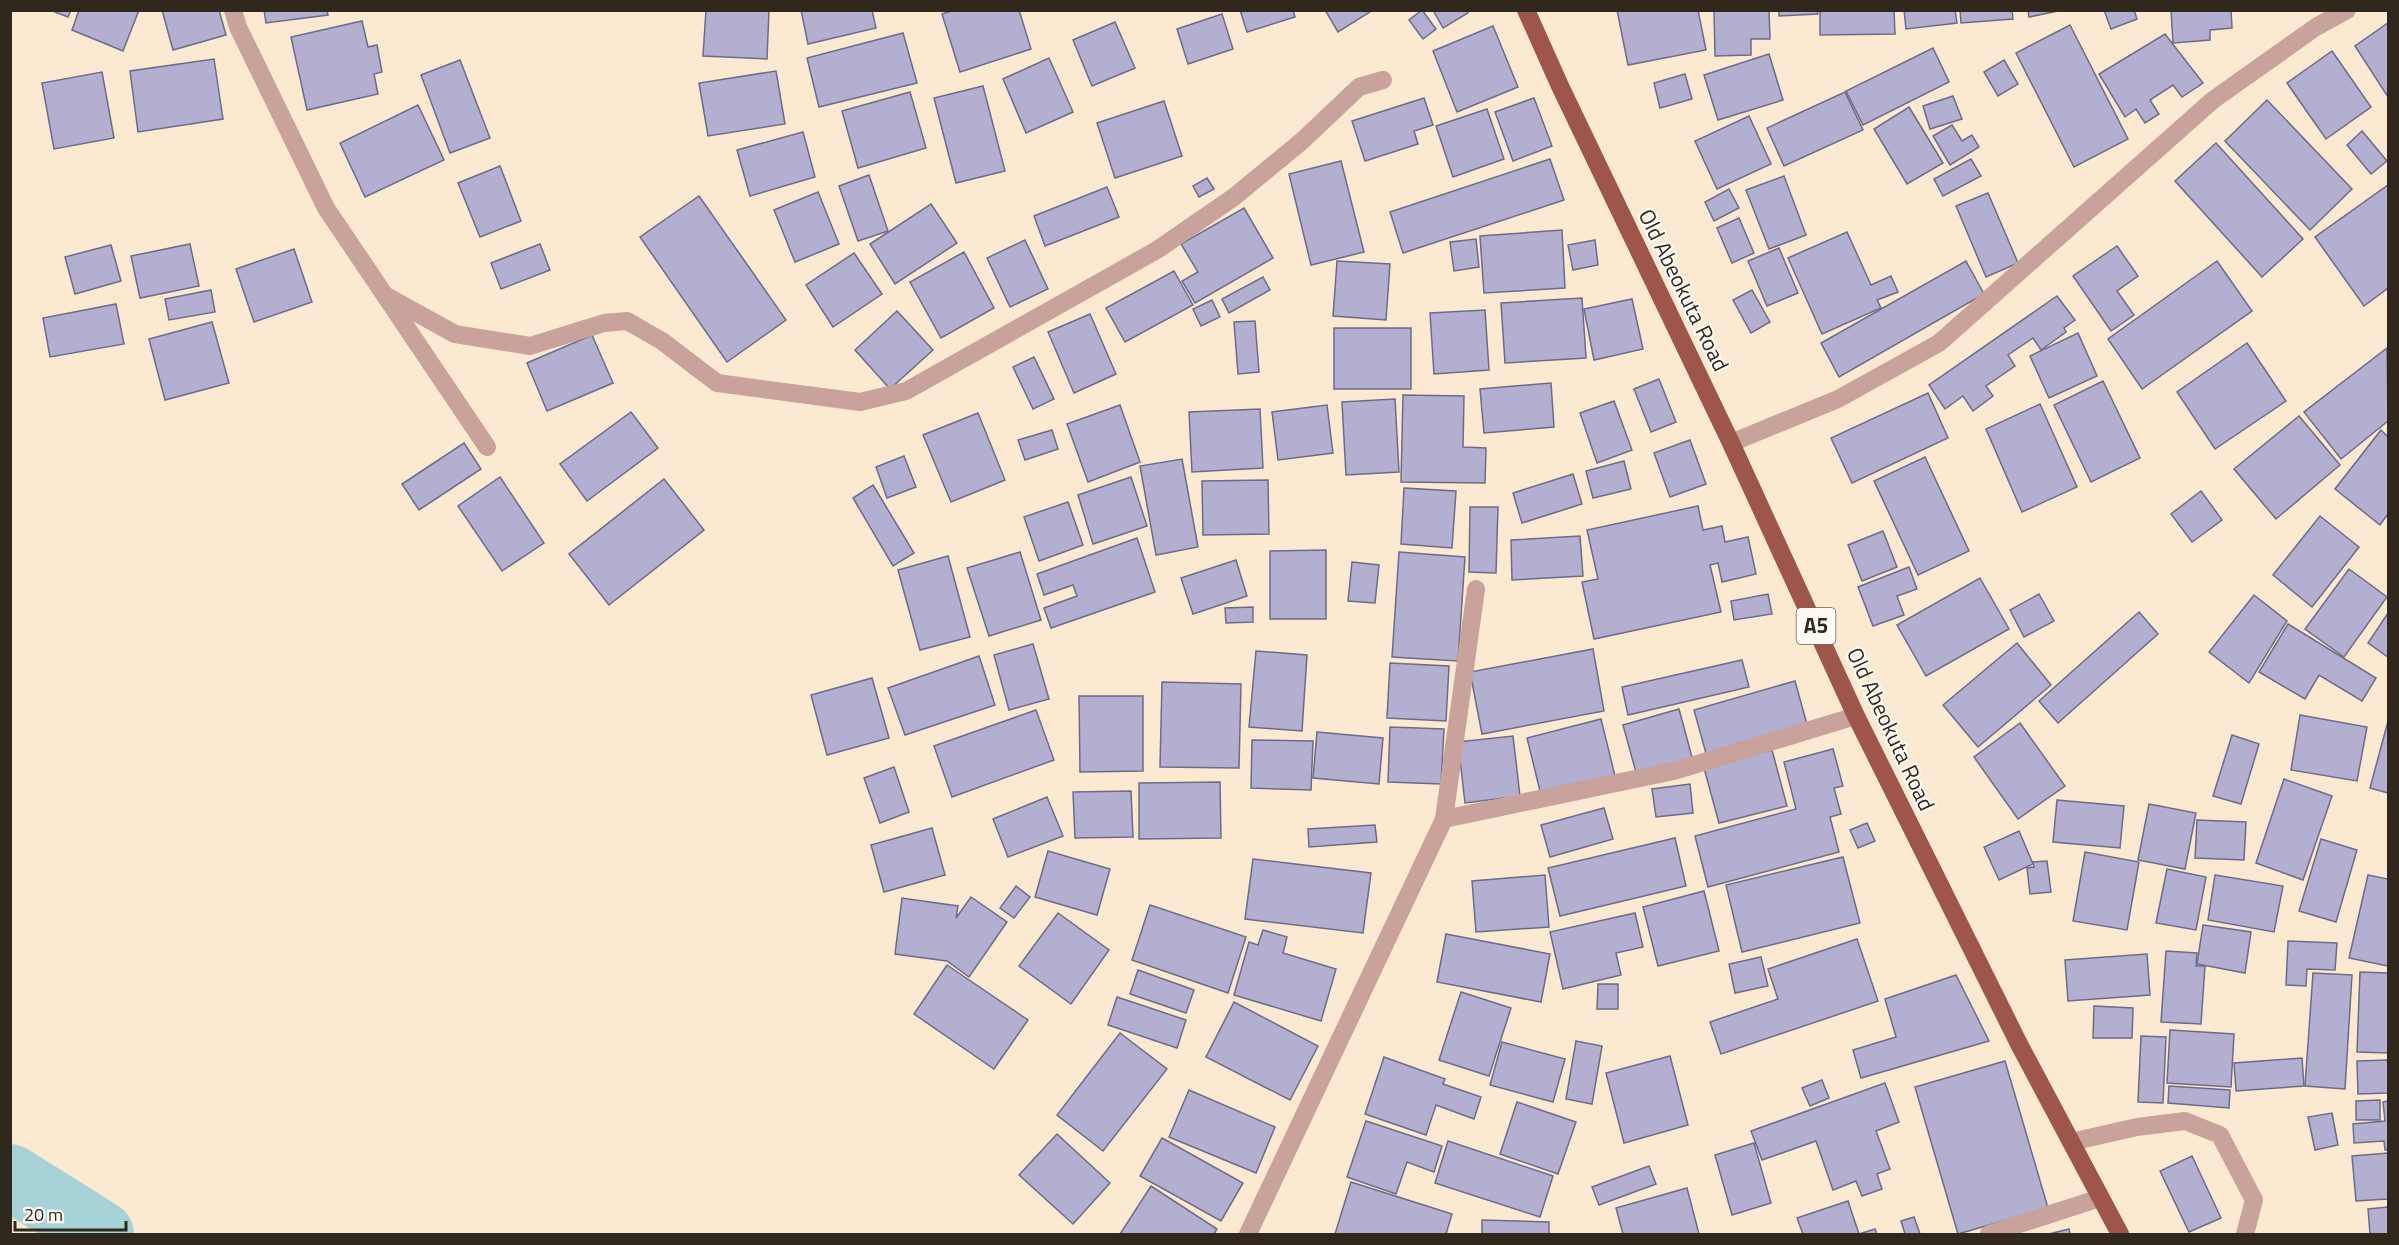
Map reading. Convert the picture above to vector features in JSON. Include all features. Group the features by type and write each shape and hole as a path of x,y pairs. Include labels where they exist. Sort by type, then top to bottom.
{"highway":[{"name":"Old Abeokuta Road","path":"1526,10 1565,97 1731,443 1856,716 2071,1142 2120,1234"}],"street":[{"path":"233,10 238,27 326,208 487,447"},
{"path":"1731,443 1838,399 1939,343 2213,100 2316,27 2347,10"},
{"path":"386,296 455,334 530,346 604,323 627,321 662,341 717,382 860,402 906,391 1157,250 1234,197 1302,141 1359,87 1383,80"},
{"path":"1248,1234 1444,819 1476,589"},
{"path":"1444,819 1674,771 1856,716"},
{"path":"2071,1142 2137,1127 2185,1121 2220,1135 2254,1200 2245,1234"},
{"path":"1989,1234 2100,1198"}],"building":[{"path":"50,10 71,10 68,17"},
{"path":"79,10 139,10 123,51 72,30"},
{"path":"162,10 219,10 226,35 173,50"},
{"path":"264,10 327,10 328,15 266,23"},
{"path":"706,10 769,10 767,59 703,56"},
{"path":"801,10 872,10 876,28 808,44"},
{"path":"954,10 1019,10 1031,49 960,72 942,14"},
{"path":"1240,10 1293,10 1295,17 1247,32"},
{"path":"1325,10 1373,10 1338,32"},
{"path":"1422,10 1436,29 1423,39 1409,20"},
{"path":"1433,10 1467,10 1468,13 1443,28"},
{"path":"1617,10 1698,10 1706,50 1628,65"},
{"path":"1714,10 1769,10 1770,39 1751,39 1751,55 1715,56"},
{"path":"1779,10 1817,10 1818,14 1779,16"},
{"path":"1820,10 1894,10 1895,34 1820,35"},
{"path":"1904,10 1955,10 1957,23 1906,29"},
{"path":"1960,10 2012,10 2013,19 1961,23"},
{"path":"2028,10 2063,10 2029,17"},
{"path":"2104,10 2134,10 2137,19 2111,29"},
{"path":"2171,10 2231,10 2232,28 2210,30 2210,40 2173,43"},
{"path":"1222,14 1233,49 1188,64 1177,29"},
{"path":"362,21 368,47 377,45 382,72 374,74 378,94 307,110 291,37"},
{"path":"1115,22 1135,68 1092,86 1073,40"},
{"path":"2388,23 2388,97 2355,46"},
{"path":"2070,25 2128,139 2074,167 2016,53"},
{"path":"1493,26 1518,87 1457,112 1433,51"},
{"path":"903,33 917,83 819,107 807,58"},
{"path":"2165,34 2203,83 2182,97 2173,85 2150,100 2159,114 2145,123 2136,109 2125,117 2099,74"},
{"path":"1933,48 1949,82 1863,125 1846,91"},
{"path":"2332,51 2371,107 2326,139 2287,83"},
{"path":"1769,54 1783,100 1718,120 1704,75"},
{"path":"1049,58 1073,112 1026,133 1003,79"},
{"path":"214,59 223,119 138,132 130,71"},
{"path":"460,60 490,138 450,153 421,75"},
{"path":"2004,60 2018,84 1998,96 1984,72"},
{"path":"776,71 785,124 708,136 699,83"},
{"path":"102,72 114,138 54,149 42,83"},
{"path":"1685,74 1692,99 1660,108 1654,83"},
{"path":"983,86 1005,171 956,183 934,98"},
{"path":"910,92 926,148 858,168 842,111"},
{"path":"1845,92 1863,130 1784,166 1767,128"},
{"path":"1953,96 1962,119 1930,129 1923,106"},
{"path":"1424,98 1433,125 1414,131 1418,144 1365,161 1352,121"},
{"path":"1534,98 1552,146 1513,161 1495,112"},
{"path":"2267,100 2352,189 2310,230 2225,141"},
{"path":"1164,101 1182,156 1115,178 1097,123"},
{"path":"418,105 444,160 365,197 340,143"},
{"path":"1909,107 1943,163 1907,184 1874,129"},
{"path":"1487,109 1504,159 1453,177 1436,126"},
{"path":"1749,116 1771,164 1717,189 1695,141"},
{"path":"1952,125 1962,141 1972,135 1979,147 1950,165 1933,136"},
{"path":"2362,131 2387,161 2371,174 2347,145"},
{"path":"803,132 815,177 750,196 737,150"},
{"path":"2216,143 2303,239 2262,277 2175,181"},
{"path":"1550,159 1564,200 1403,253 1390,212"},
{"path":"1971,159 1981,176 1943,196 1934,179"},
{"path":"1341,161 1364,252 1311,265 1289,174"},
{"path":"500,166 521,221 480,237 458,183"},
{"path":"869,175 888,231 858,241 839,186"},
{"path":"1784,176 1806,235 1769,249 1746,190"},
{"path":"1207,178 1214,189 1199,197 1193,186"},
{"path":"2388,185 2388,288 2364,306 2315,237"},
{"path":"1107,187 1119,217 1045,246 1034,216"},
{"path":"1729,189 1739,208 1714,221 1705,202"},
{"path":"818,192 839,244 795,262 774,210"},
{"path":"1988,193 2018,263 1986,277 1956,206"},
{"path":"699,196 786,320 727,362 640,237"},
{"path":"931,204 957,243 895,284 870,244"},
{"path":"1244,208 1273,258 1195,303 1182,281 1198,272 1181,244"},
{"path":"1739,218 1754,253 1732,263 1717,228"},
{"path":"1562,230 1565,288 1484,293 1480,236"},
{"path":"1847,232 1871,285 1891,276 1898,292 1877,300 1881,308 1822,334 1788,258"},
{"path":"1476,239 1479,267 1454,271 1450,242"},
{"path":"1025,240 1048,289 1010,307 987,258"},
{"path":"1595,240 1598,265 1573,270 1568,245"},
{"path":"190,244 199,286 140,298 131,256"},
{"path":"540,244 550,270 501,289 491,263"},
{"path":"111,245 121,281 75,294 65,257"},
{"path":"2117,246 2138,276 2117,291 2134,315 2111,331 2073,276"},
{"path":"1779,248 1798,293 1767,306 1748,261"},
{"path":"294,249 312,302 254,322 236,269"},
{"path":"964,252 994,308 941,338 910,282"},
{"path":"854,253 882,294 833,327 806,285"},
{"path":"1337,261 1390,264 1386,320 1333,316"},
{"path":"1966,261 1984,294 1839,377 1821,343"},
{"path":"2217,261 2252,311 2142,389 2108,339"},
{"path":"1174,271 1193,305 1125,342 1106,308"},
{"path":"1263,277 1270,290 1229,313 1222,299"},
{"path":"211,290 215,312 169,320 165,299"},
{"path":"1752,290 1770,322 1751,333 1733,300"},
{"path":"2057,296 2075,320 2064,328 2066,332 2041,350 2033,338 2008,355 2015,366 1986,386 1993,396 1973,411 1963,396 1945,409 1929,385"},
{"path":"1582,298 1586,358 1505,363 1501,303"},
{"path":"1632,299 1643,349 1594,360 1584,309"},
{"path":"1212,300 1220,317 1201,326 1193,309"},
{"path":"116,304 124,344 50,357 43,318"},
{"path":"1485,310 1489,370 1434,374 1430,313"},
{"path":"897,311 933,350 890,389 855,350"},
{"path":"1090,314 1116,374 1074,393 1048,332"},
{"path":"1255,321 1259,372 1238,374 1234,322"},
{"path":"212,322 229,383 165,400 149,339"},
{"path":"1334,328 1411,328 1411,389 1334,389"},
{"path":"2078,333 2097,376 2049,398 2030,356"},
{"path":"592,335 613,383 547,411 527,363"},
{"path":"2247,343 2286,401 2215,449 2177,392"},
{"path":"2387,348 2388,421 2341,459 2304,412"},
{"path":"1034,357 1054,399 1033,409 1013,367"},
{"path":"1659,379 1676,422 1651,432 1634,389"},
{"path":"2103,381 2140,458 2091,482 2054,405"},
{"path":"1551,383 1554,427 1484,433 1480,389"},
{"path":"1928,393 1948,438 1852,483 1831,438"},
{"path":"1403,395 1464,396 1463,447 1486,448 1485,483 1401,482"},
{"path":"1395,399 1399,472 1346,475 1342,402"},
{"path":"1614,401 1632,450 1597,463 1580,413"},
{"path":"2040,404 2077,487 2022,512 1986,429"},
{"path":"1120,405 1140,462 1088,482 1067,424"},
{"path":"1327,405 1333,453 1278,460 1272,412"},
{"path":"1260,409 1263,468 1192,472 1189,412"},
{"path":"631,412 658,448 587,501 560,464"},
{"path":"978,413 1005,480 951,502 923,435"},
{"path":"2299,416 2340,465 2276,519 2234,469"},
{"path":"1052,430 1058,449 1025,460 1018,440"},
{"path":"2381,430 2388,437 2388,514 2380,525 2335,489"},
{"path":"1690,440 1706,484 1670,497 1654,453"},
{"path":"464,443 481,469 419,510 402,484"},
{"path":"904,456 916,487 887,498 876,467"},
{"path":"1925,457 1969,551 1918,575 1874,481"},
{"path":"1182,459 1198,547 1156,555 1140,466"},
{"path":"1624,461 1631,489 1593,498 1586,471"},
{"path":"1573,474 1582,504 1522,523 1513,493"},
{"path":"500,477 544,543 502,571 458,506"},
{"path":"1131,477 1147,526 1093,544 1078,495"},
{"path":"664,479 704,530 609,605 569,554"},
{"path":"1268,480 1269,534 1203,535 1202,481"},
{"path":"873,485 914,553 893,566 853,498"},
{"path":"1404,488 1456,491 1452,548 1401,544"},
{"path":"2201,491 2222,520 2192,542 2171,514"},
{"path":"1068,502 1083,545 1039,561 1024,517"},
{"path":"1698,506 1703,530 1722,526 1725,542 1748,537 1756,574 1722,582 1718,563 1710,565 1721,612 1594,639 1582,582 1598,579 1587,530"},
{"path":"1470,507 1498,507 1496,573 1469,572"},
{"path":"2320,516 2359,547 2312,607 2273,575"},
{"path":"1883,531 1897,567 1862,581 1848,545"},
{"path":"1580,536 1583,576 1512,580 1511,540"},
{"path":"1137,538 1155,592 1051,628 1044,608 1077,596 1073,585 1044,595 1037,574"},
{"path":"1326,550 1326,619 1270,619 1270,551"},
{"path":"1020,552 1041,620 989,636 967,568"},
{"path":"1399,552 1465,557 1458,661 1392,657"},
{"path":"948,556 970,637 920,650 898,570"},
{"path":"1236,560 1247,596 1193,614 1181,578"},
{"path":"1352,562 1379,565 1375,603 1348,601"},
{"path":"1909,567 1917,589 1897,596 1904,615 1873,626 1858,587"},
{"path":"2349,569 2387,597 2344,657 2305,629"},
{"path":"1980,578 2009,629 1926,676 1897,625"},
{"path":"1768,594 1772,614 1734,620 1731,601"},
{"path":"2039,594 2054,621 2024,637 2010,610"},
{"path":"2254,595 2287,621 2249,683 2209,652"},
{"path":"1253,607 1253,622 1226,623 1225,608"},
{"path":"2139,612 2158,634 2058,723 2039,701"},
{"path":"2388,613 2388,657 2368,643"},
{"path":"2288,624 2376,678 2362,701 2319,675 2305,699 2259,672"},
{"path":"2017,643 2051,685 1978,747 1943,705"},
{"path":"1033,644 1049,699 1009,710 994,655"},
{"path":"1593,649 1604,711 1482,734 1470,672"},
{"path":"1256,651 1307,655 1302,731 1249,727"},
{"path":"979,656 995,705 905,735 888,688"},
{"path":"1742,660 1749,687 1628,715 1622,687"},
{"path":"1390,663 1449,666 1446,721 1387,718"},
{"path":"872,678 889,738 827,755 811,695"},
{"path":"1795,681 1808,728 1707,757 1694,710"},
{"path":"1162,682 1241,684 1239,768 1160,767"},
{"path":"1079,696 1143,696 1143,771 1080,772"},
{"path":"1679,709 1693,761 1637,776 1623,725"},
{"path":"1036,710 1054,760 952,797 934,746"},
{"path":"2300,715 2367,727 2357,781 2291,770"},
{"path":"1601,719 1615,776 1541,795 1527,738"},
{"path":"2388,721 2388,793 2370,788"},
{"path":"2020,723 2065,786 2018,819 1974,757"},
{"path":"1390,727 1444,729 1441,784 1388,782"},
{"path":"1317,732 1383,738 1379,784 1313,778"},
{"path":"2232,735 2259,744 2241,804 2213,796"},
{"path":"1513,736 1520,796 1465,803 1458,742"},
{"path":"1252,740 1313,741 1311,790 1251,788"},
{"path":"1833,749 1843,786 1834,788 1841,814 1830,817 1839,852 1708,887 1695,836 1796,809 1784,762"},
{"path":"1772,750 1787,806 1719,823 1704,768"},
{"path":"894,767 909,812 880,823 864,778"},
{"path":"2284,779 2332,796 2303,880 2256,863"},
{"path":"1220,782 1221,838 1139,839 1139,783"},
{"path":"1690,784 1693,813 1656,817 1652,789"},
{"path":"1131,791 1133,837 1075,838 1073,792"},
{"path":"1047,797 1063,836 1008,857 993,819"},
{"path":"2057,800 2124,806 2120,848 2053,842"},
{"path":"2149,804 2196,813 2185,869 2138,860"},
{"path":"1604,808 1613,839 1550,857 1541,825"},
{"path":"2197,820 2246,822 2244,860 2195,858"},
{"path":"1867,823 1875,841 1858,848 1850,830"},
{"path":"1375,825 1377,842 1309,847 1308,829"},
{"path":"932,828 945,875 884,892 871,845"},
{"path":"2019,831 2033,864 1999,880 1984,847"},
{"path":"1675,838 1686,886 1560,916 1548,868"},
{"path":"2321,839 2357,850 2336,922 2299,911"},
{"path":"1048,851 1110,869 1097,915 1035,897"},
{"path":"2085,852 2139,862 2127,930 2073,921"},
{"path":"1843,857 1860,923 1742,952 1726,885"},
{"path":"1253,859 1371,873 1363,933 1245,919"},
{"path":"2047,861 2051,892 2030,894 2027,868 2034,867 2033,862"},
{"path":"2167,869 2206,877 2196,930 2156,923"},
{"path":"1545,875 1549,927 1476,932 1472,881"},
{"path":"2215,875 2283,886 2274,932 2208,920"},
{"path":"2368,875 2388,879 2388,966 2349,958"},
{"path":"1016,886 1030,897 1014,918 1000,908"},
{"path":"1704,891 1719,951 1658,966 1643,907"},
{"path":"971,897 1007,922 969,977 947,961 895,954 902,898 958,906 956,918"},
{"path":"1150,905 1246,937 1228,993 1132,960"},
{"path":"1058,913 1109,950 1071,1004 1019,966"},
{"path":"1635,913 1643,947 1616,953 1621,975 1563,989 1550,932"},
{"path":"2203,925 2251,932 2245,973 2197,964"},
{"path":"1263,930 1287,937 1283,953 1336,969 1321,1021 1234,995 1249,942 1258,945"},
{"path":"1446,934 1550,954 1541,1002 1437,982"},
{"path":"1857,939 1878,1001 1721,1054 1710,1022 1778,999 1768,969"},
{"path":"2288,941 2337,943 2335,970 2307,969 2306,986 2286,985"},
{"path":"2166,951 2197,953 2196,966 2205,966 2201,1024 2161,1022"},
{"path":"2147,954 2150,995 2068,1001 2065,960"},
{"path":"1761,957 1768,986 1735,993 1729,964"},
{"path":"947,965 1028,1020 994,1069 914,1014"},
{"path":"1138,970 1194,990 1186,1013 1130,994"},
{"path":"2360,972 2388,973 2388,1053 2357,1052"},
{"path":"2313,973 2352,975 2345,1089 2305,1086"},
{"path":"1956,975 1989,1041 1861,1078 1853,1050 1896,1037 1885,999"},
{"path":"1598,984 1618,984 1618,1009 1597,1009"},
{"path":"1461,992 1511,1008 1489,1076 1439,1060"},
{"path":"1117,997 1186,1020 1177,1048 1108,1025"},
{"path":"1234,1002 1318,1046 1290,1100 1206,1057"},
{"path":"2094,1006 2133,1008 2132,1038 2093,1038"},
{"path":"2170,1030 2234,1034 2231,1087 2167,1083"},
{"path":"1120,1033 1167,1069 1103,1151 1057,1115"},
{"path":"2141,1036 2166,1037 2163,1103 2138,1102"},
{"path":"1576,1041 1602,1046 1592,1104 1566,1099"},
{"path":"1502,1042 1565,1059 1553,1102 1490,1085"},
{"path":"1670,1056 1688,1125 1624,1143 1606,1073"},
{"path":"1384,1057 1445,1079 1443,1084 1481,1097 1474,1119 1436,1105 1426,1135 1365,1114"},
{"path":"2302,1058 2304,1086 2236,1091 2234,1063"},
{"path":"2388,1060 2388,1093 2358,1094 2357,1061"},
{"path":"2005,1061 2048,1208 1958,1234 1915,1087"},
{"path":"1822,1080 1829,1098 1810,1106 1802,1088"},
{"path":"1885,1083 1899,1122 1876,1131 1890,1169 1877,1174 1882,1189 1862,1196 1856,1181 1833,1190 1816,1141 1762,1160 1751,1131"},
{"path":"2169,1086 2230,1090 2229,1108 2168,1103"},
{"path":"1189,1090 1275,1127 1256,1173 1169,1137"},
{"path":"2380,1100 2380,1120 2356,1120 2356,1101"},
{"path":"2388,1101 2388,1150 2385,1150 2384,1141 2354,1143 2353,1124 2385,1121 2383,1102"},
{"path":"1517,1102 1576,1122 1558,1174 1500,1154"},
{"path":"2332,1113 2338,1145 2315,1150 2308,1117"},
{"path":"1366,1121 1442,1146 1434,1172 1407,1162 1396,1194 1347,1177"},
{"path":"1057,1134 1110,1183 1073,1224 1019,1175"},
{"path":"1162,1138 1243,1183 1221,1221 1140,1176"},
{"path":"1448,1141 1553,1176 1540,1217 1435,1183"},
{"path":"1754,1143 1771,1203 1732,1215 1715,1155"},
{"path":"2388,1153 2388,1199 2356,1201 2352,1156"},
{"path":"2192,1156 2221,1218 2189,1232 2160,1171"},
{"path":"1649,1166 1656,1184 1599,1205 1592,1187"},
{"path":"1351,1182 1452,1214 1446,1234 1335,1234"},
{"path":"1151,1186 1217,1229 1214,1234 1120,1234"},
{"path":"1687,1188 1699,1234 1623,1234 1616,1208"},
{"path":"1848,1201 1859,1234 1803,1234 1797,1218"},
{"path":"2388,1207 2388,1234 2370,1234 2368,1209"},
{"path":"1914,1217 1920,1234 1905,1234 1901,1221"},
{"path":"1482,1220 1549,1222 1549,1234 1482,1234"},
{"path":"1875,1229 1877,1234 1859,1234"},
{"path":"2069,1229 2070,1234 2049,1234"}],"waterway":[{"path":"10,1177 101,1234"}]}
